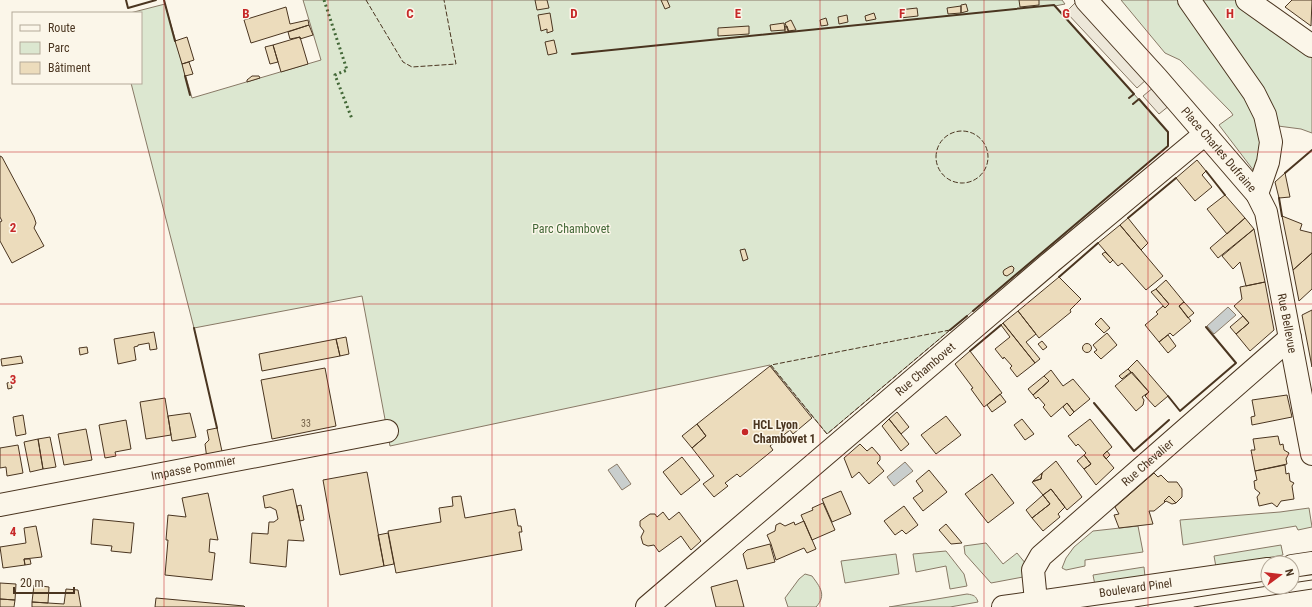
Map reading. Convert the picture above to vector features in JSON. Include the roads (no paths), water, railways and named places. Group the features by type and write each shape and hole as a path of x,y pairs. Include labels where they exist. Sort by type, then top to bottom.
{"street":[{"name":"Place Charles Dufraine","path":"1189,0 1254,93 1265,115 1271,142 1268,162 1257,194"},
{"path":"1247,0 1312,46"},
{"name":"Place Charles Dufraine","path":"1093,7 1257,194"},
{"name":"Rue Chambovet","path":"647,607 1051,262 1205,134"},
{"name":"Rue Bellevue","path":"1257,194 1266,212 1312,454"},
{"name":"Rue Chevalier","path":"1036,601 1034,570 1040,556 1290,338"},
{"name":"Impasse Pommier","path":"0,505 387,432"},
{"path":"1300,565 1312,563"},
{"name":"Boulevard Pinel","path":"1003,607 1036,601 1260,570"}],"tram line":[{"path":"1300,582 1312,580"},
{"path":"1135,607 1260,587"},
{"path":"1194,607 1312,589"}],"place":[{"name":"HCL Lyon Chambovet 1","path":"745,432"}],"park label":[{"name":"Parc Chambovet","path":"571,229"}]}
